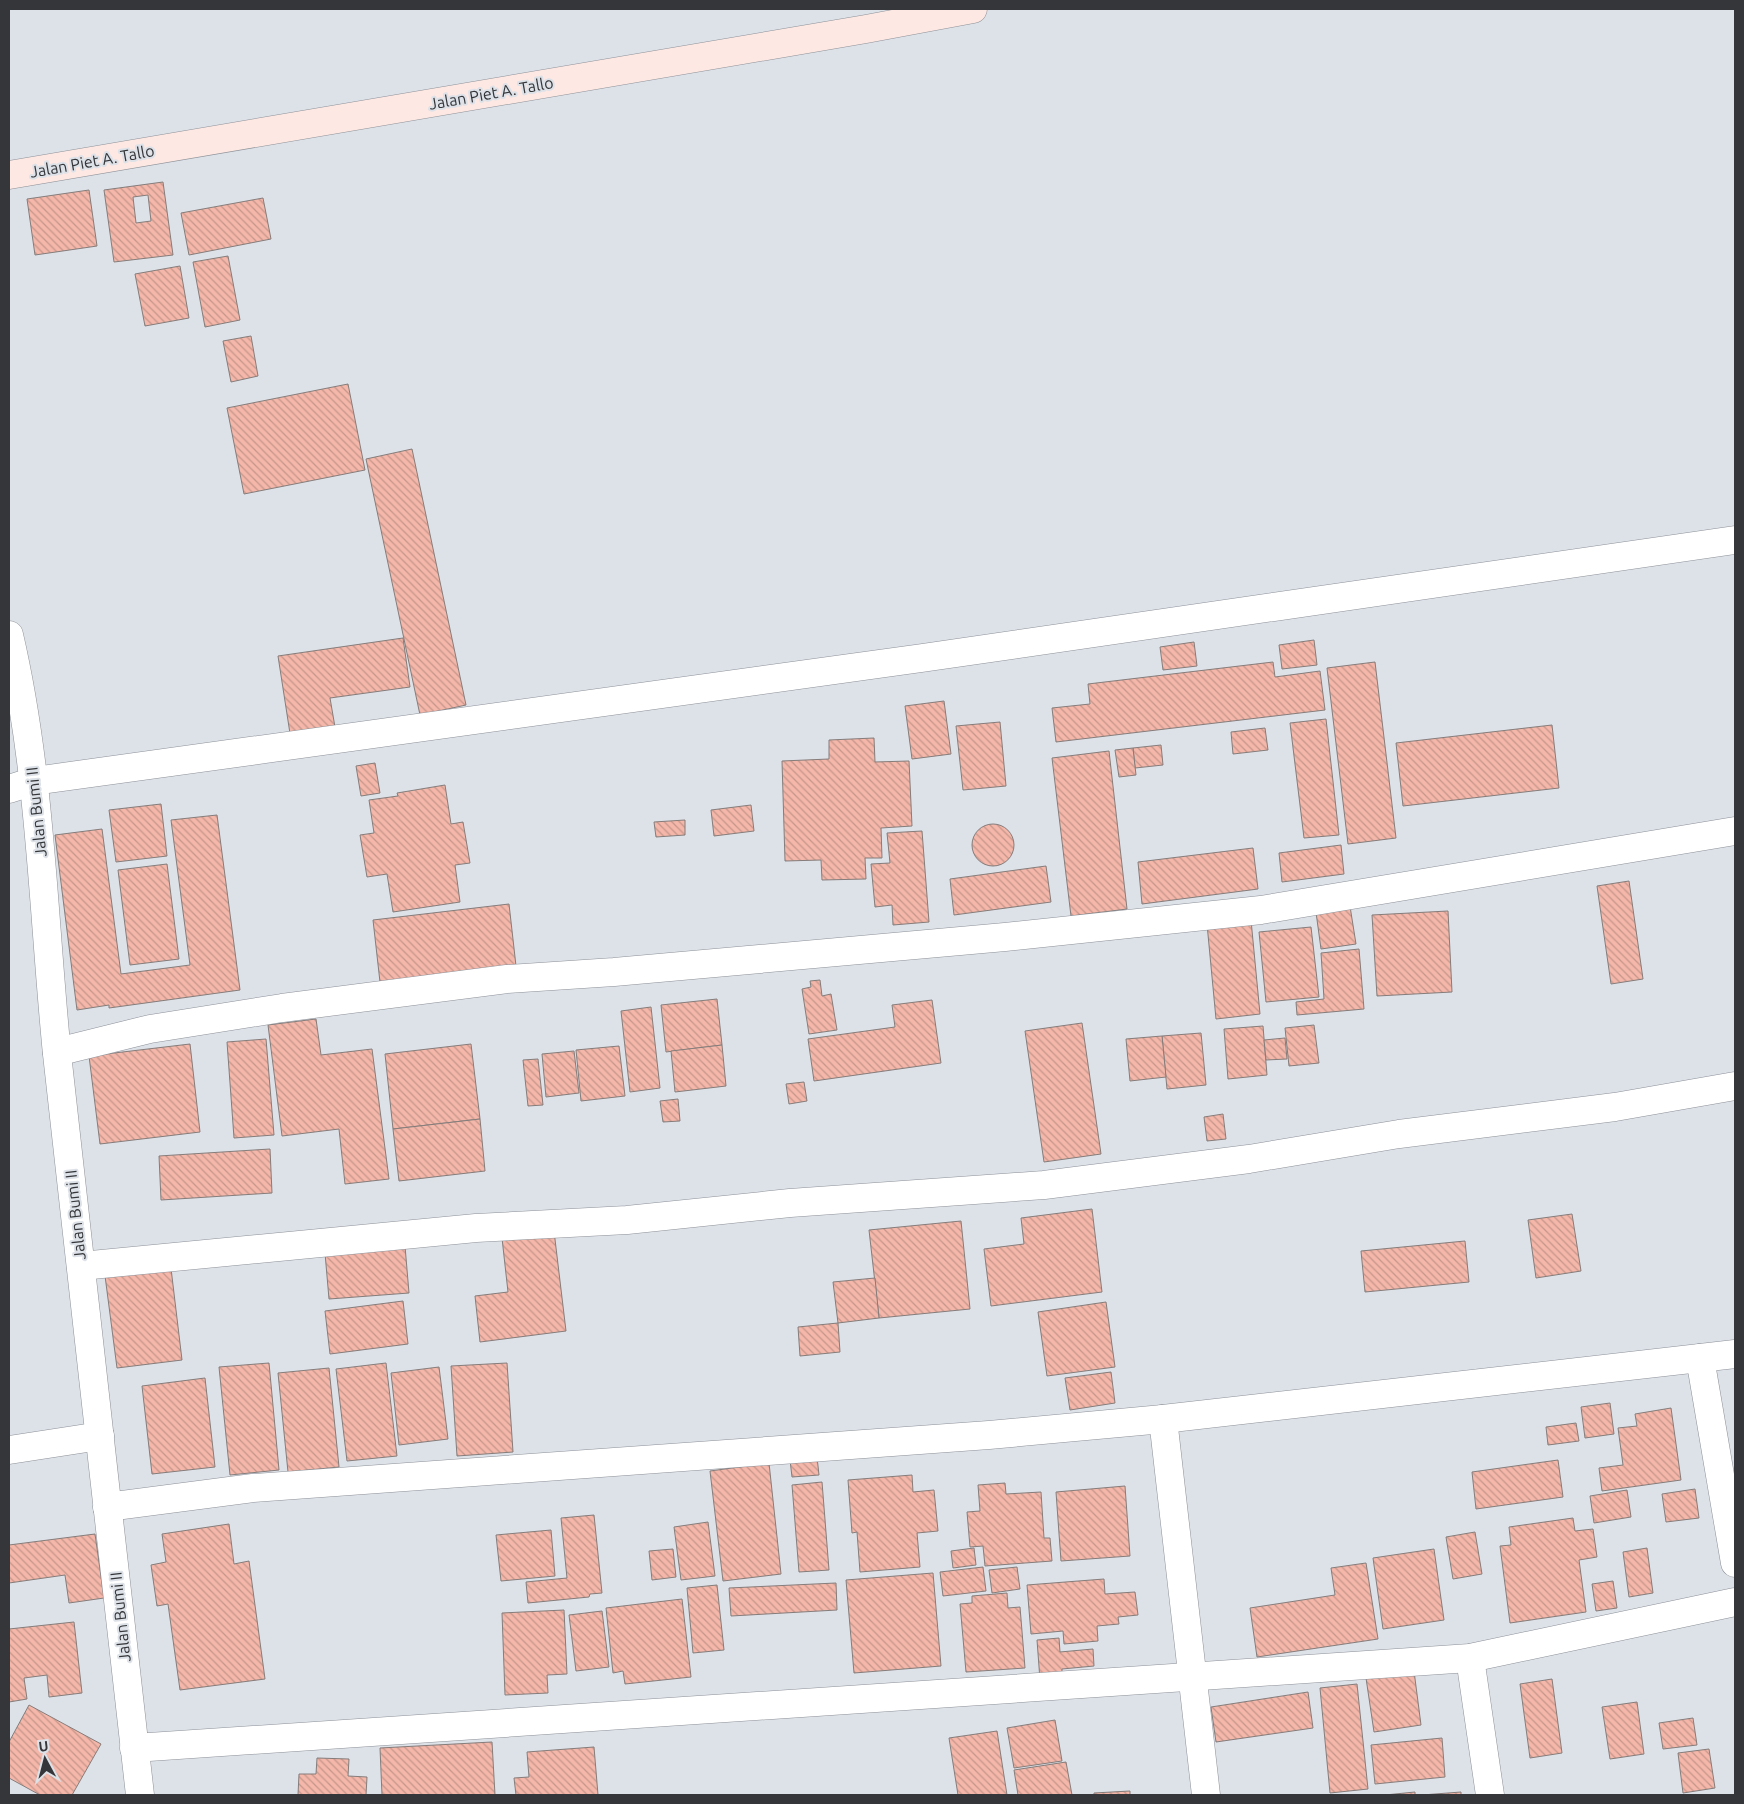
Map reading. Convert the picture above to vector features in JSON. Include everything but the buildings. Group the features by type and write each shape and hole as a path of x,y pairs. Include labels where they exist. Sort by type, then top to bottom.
{"main road":[{"name":"Jalan Piet A. Tallo","path":"9,175 856,31 973,9"}],"street":[{"path":"21,785 922,658 1735,540"},
{"name":"Jalan Bumi II","path":"9,635 19,679 21,785 57,1052 140,1795"},
{"path":"57,1052 150,1029 282,1008 507,979 614,972 1005,937 1261,910 1735,831"},
{"path":"81,1266 476,1228 627,1220 790,1203 1044,1185 1249,1159 1399,1134 1615,1107 1735,1086"},
{"path":"107,1507 253,1488 979,1435 1163,1419 1735,1354"},
{"path":"1700,1358 1735,1563"},
{"path":"1163,1419 1206,1795"},
{"path":"9,1450 100,1436"},
{"path":"134,1748 1193,1675 1470,1658 1735,1602"},
{"path":"1470,1658 1490,1795"}]}
